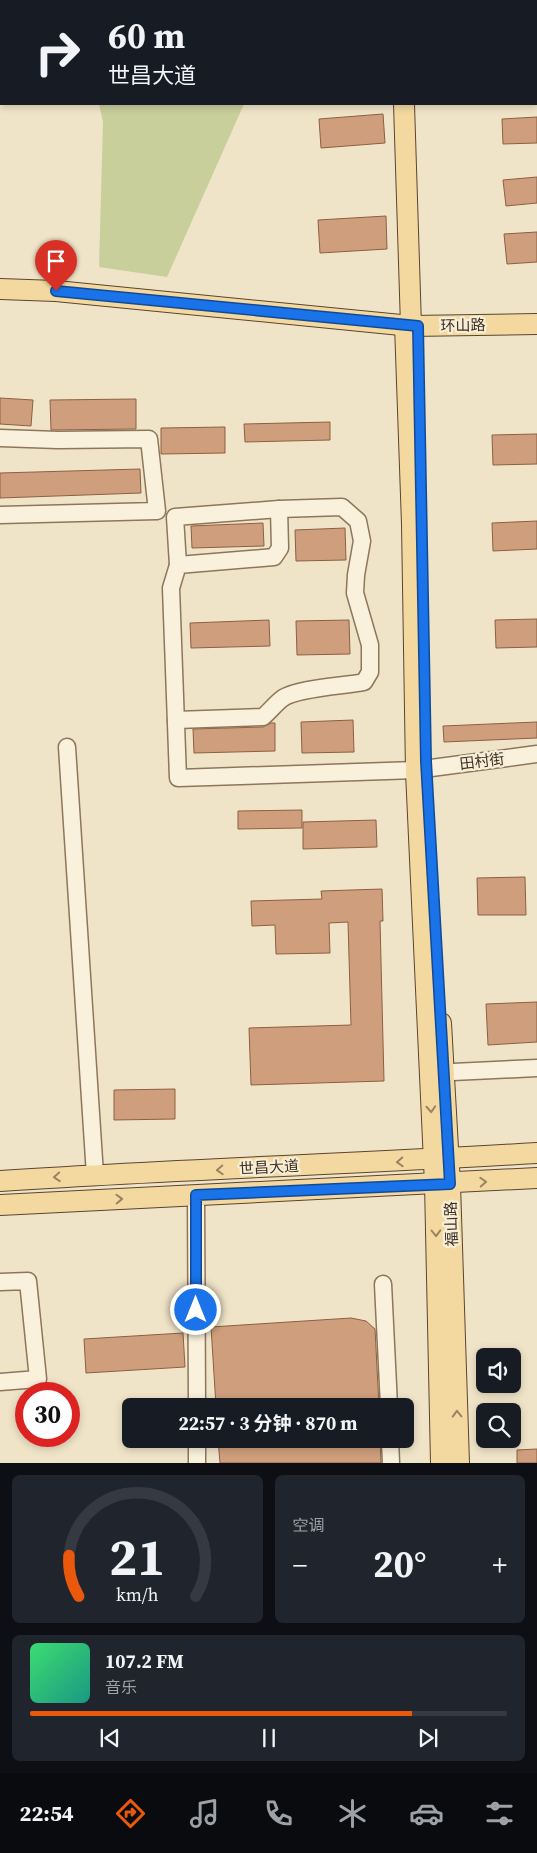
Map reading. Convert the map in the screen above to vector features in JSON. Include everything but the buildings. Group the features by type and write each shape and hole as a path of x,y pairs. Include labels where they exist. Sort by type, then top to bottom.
{"main road":[{"path":"404,105 411,326 411,514 421,769 442,1184 441,1463"},
{"name":"环山路","path":"0,289 56,291 411,326 537,324"},
{"name":"世昌大道","path":"0,1181 441,1160 537,1153"},
{"name":"世昌大道","path":"0,1205 537,1178"},
{"name":"福山路","path":"442,1184 459,1463"}],"street":[{"path":"0,438 58,440 150,439 157,512 0,516"},
{"path":"342,507 358,522 362,542 355,593 370,645 370,672 364,682 346,686 311,689 284,697 264,717 176,720 171,588 178,565 175,517 279,509 342,507"},
{"path":"178,565 274,557 280,548 279,509"},
{"name":"田村街","path":"176,720 178,778 421,769 537,754"},
{"path":"67,747 95,1175"},
{"path":"436,1073 537,1068"},
{"path":"196,1195 197,1398"},
{"path":"0,1282 28,1281 38,1379 0,1382"},
{"path":"383,1284 389,1398"},
{"path":"197,1448 197,1463"},
{"path":"390,1448 391,1463"}],"green space":[{"path":"99,105 244,105 167,277 99,267 103,122"}],"route":[{"path":"56,291 418,326 426,761 450,1184 196,1195 196,1310"}]}
